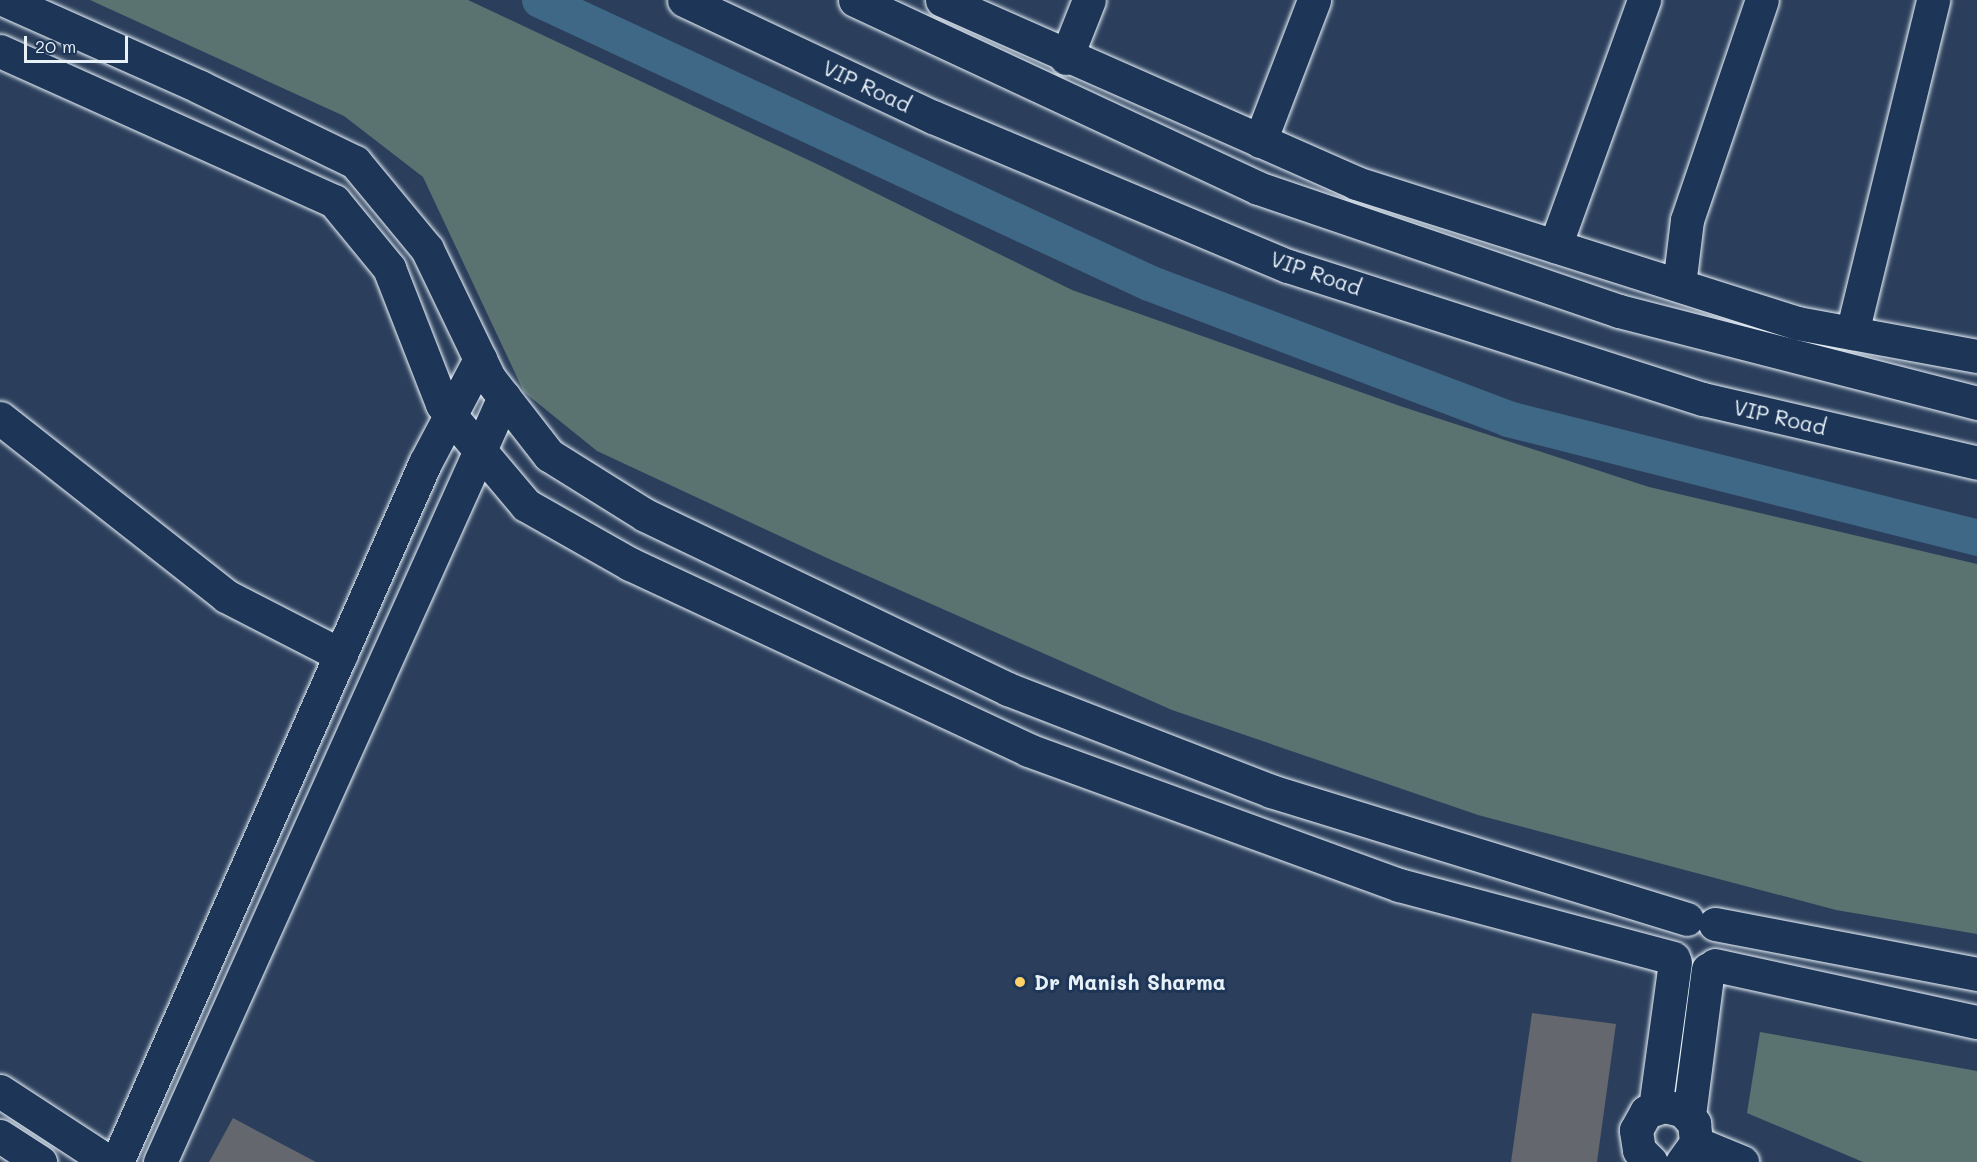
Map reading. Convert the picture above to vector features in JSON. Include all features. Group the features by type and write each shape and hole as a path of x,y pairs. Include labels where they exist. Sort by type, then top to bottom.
{"street":[{"path":"5,0 200,87 355,162 427,249 480,359 504,397 549,455 645,514 1008,688 1271,791 1701,921 1977,974"},
{"name":"VIP Road","path":"684,0 933,117 1288,266 1703,399 1977,463"},
{"path":"855,0 1258,188 1619,311 1977,403"},
{"path":"942,0 1066,58 1356,183 1797,323 1977,356"},
{"path":"1066,58 1089,0"},
{"path":"1260,141 1314,0"},
{"path":"1555,246 1644,0"},
{"path":"1679,285 1687,220 1762,0"},
{"path":"1852,333 1933,0"},
{"path":"0,51 334,201 389,268 442,404 450,415 526,505 630,564 1028,750 1399,885 1674,960 1694,972 1712,967 1977,1022"},
{"path":"117,1162 425,463 480,359"},
{"path":"160,1162 504,397"},
{"path":"0,418 226,596 341,656"},
{"path":"275,806 313,822"},
{"path":"1655,1108 1674,960 1670,935 1701,921"},
{"path":"1687,1149 1712,967 1724,949 1724,940 1701,921"},
{"path":"0,1091 109,1162"},
{"path":"1647,1161 1636,1140 1636,1130 1646,1113 1655,1108 1673,1106 1687,1149"},
{"path":"0,1136 40,1162"},
{"path":"1687,1149 1742,1162"}],"green space":[{"path":"90,0 468,0 819,165 1072,290 1400,406 1649,487 1977,564 1977,934 1836,910 1478,815 1172,710 827,558 597,451 524,392 423,177 344,116"},
{"path":"1760,1032 1977,1071 1977,1162 1863,1162 1747,1113"}],"building":[{"path":"1532,1013 1616,1024 1597,1162 1511,1162"},
{"path":"233,1118 316,1162 209,1162"}],"waterway":[{"path":"540,0 1149,283 1508,419 1977,538"}],"place":[{"name":"Dr Manish Sharma","path":"1020,982"}]}
